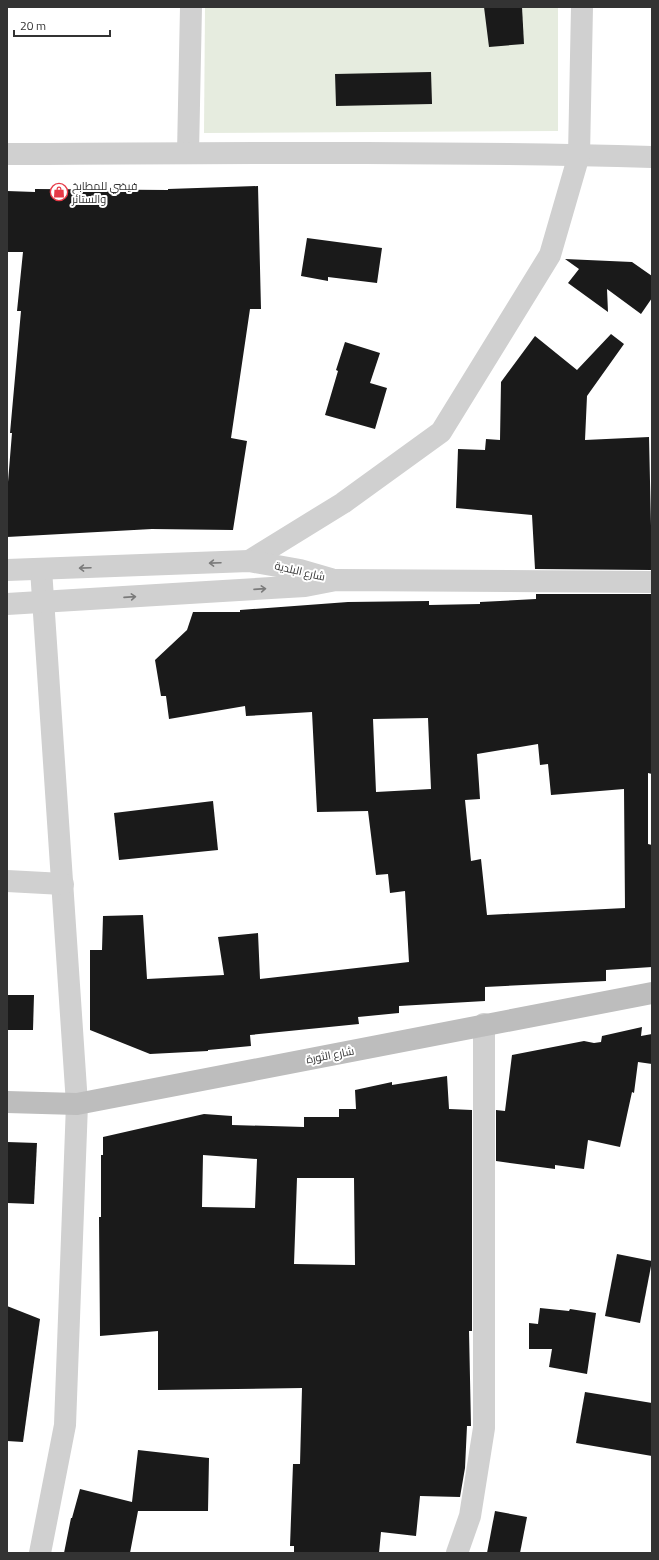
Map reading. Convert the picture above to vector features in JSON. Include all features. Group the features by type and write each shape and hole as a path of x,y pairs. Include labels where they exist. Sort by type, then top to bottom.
{"main road":[{"name":"شارع الثورة","path":"7,1102 77,1104 484,1024 652,993"}],"street":[{"path":"188,153 191,7"},
{"path":"249,561 343,503 441,432 550,255 579,155 582,7"},
{"path":"7,154 188,153 579,155 652,157"},
{"name":"شارع البلدية","path":"7,570 40,570 249,561 300,570 336,580"},
{"path":"40,570 63,884 77,1104 65,1425 40,1553"},
{"path":"336,580 652,582"},
{"name":"شارع البلدية","path":"7,604 305,586 336,580"},
{"path":"7,881 63,884"},
{"path":"457,1553 470,1516 484,1428 484,1024"}],"shaded area":[{"path":"205,7 558,7 558,131 204,133"}],"building":[{"path":"484,7 522,7 524,44 489,47"},
{"path":"431,72 432,104 336,106 335,74"},
{"path":"258,186 261,309 250,309 231,438 247,441 233,530 152,529 7,537 7,494 12,433 10,433 21,311 17,311 23,252 7,252 7,191 35,192 35,189 168,190"},
{"path":"307,238 382,248 377,283 328,277 328,281 301,276"},
{"path":"565,259 632,262 652,276 652,298 641,314 607,289 608,312 568,283 579,269"},
{"path":"611,334 624,344 587,396 585,440 649,437 652,570 535,569 532,515 456,508 458,449 485,450 486,439 500,440 501,382 535,336 577,370"},
{"path":"345,342 380,353 370,383 387,388 375,429 325,415 338,371 336,370"},
{"path":"536,594 652,594 652,774 648,773 648,844 652,845 652,967 606,970 606,981 485,987 485,1001 399,1006 399,1013 358,1017 359,1024 250,1035 251,1046 208,1051 150,1054 90,1030 90,950 102,950 103,916 143,915 147,979 224,975 218,937 258,933 260,979 409,962 405,891 390,893 388,874 376,875 368,811 317,812 312,712 246,716 245,706 169,719 166,696 161,696 155,660 187,630 193,612 240,612 240,610 348,602 429,601 429,605 480,604 480,602 536,599","holes":["428,718 431,789 376,792 373,719","538,744 540,765 548,764 551,795 624,789 625,908 487,915 481,859 471,861 465,800 480,799 477,754"]},
{"path":"213,801 218,850 119,860 114,813"},
{"path":"7,995 34,995 33,1030 7,1030"},
{"path":"642,1027 641,1036 652,1034 652,1064 638,1062 634,1093 632,1092 620,1147 588,1140 584,1169 555,1165 555,1169 496,1161 496,1110 505,1111 512,1055 584,1041 594,1043 601,1042 602,1036"},
{"path":"447,1076 449,1109 472,1110 472,1331 469,1331 471,1426 467,1426 465,1468 460,1497 420,1496 416,1536 381,1532 379,1553 294,1553 294,1546 290,1546 293,1464 300,1464 302,1388 158,1390 158,1331 100,1336 99,1217 101,1217 101,1155 103,1155 103,1137 204,1114 232,1116 232,1125 304,1127 304,1117 339,1117 339,1109 356,1109 355,1090 392,1082 392,1085","holes":["203,1155 257,1159 255,1208 202,1207","297,1178 354,1178 355,1265 294,1264"]},
{"path":"7,1142 37,1143 34,1204 7,1203"},
{"path":"617,1254 652,1261 640,1323 605,1316"},
{"path":"7,1306 40,1319 23,1442 7,1441"},
{"path":"540,1308 569,1311 570,1309 596,1313 587,1374 549,1367 552,1349 529,1349 529,1323 538,1324"},
{"path":"585,1392 652,1403 652,1456 576,1443"},
{"path":"138,1450 209,1458 208,1511 138,1511 130,1553 64,1553 71,1518 80,1489 132,1502"},
{"path":"495,1511 527,1517 520,1553 487,1553"}],"place":[{"name":"فيضي للمطابخ والستائر","path":"59,192"}]}
